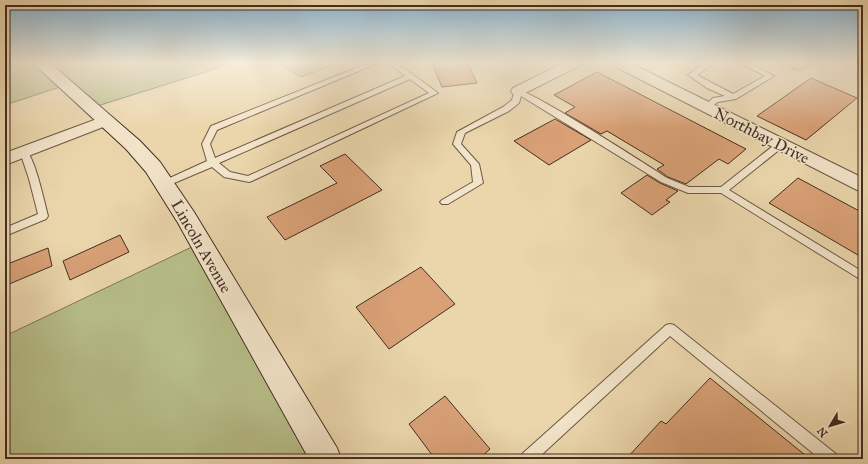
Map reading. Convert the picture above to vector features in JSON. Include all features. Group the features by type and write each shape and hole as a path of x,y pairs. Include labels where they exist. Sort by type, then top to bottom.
{"main road":[{"name":"Lincoln Avenue","path":"65,85 133,145 153,167 326,459"}],"street":[{"path":"518,91 531,85"},
{"name":"Northbay Drive","path":"662,85 863,186"},
{"path":"5,159 105,121"}],"lane":[{"path":"321,85 214,128 206,144 212,162 227,175 249,179 434,93 422,85"},
{"path":"164,184 390,85"},
{"path":"708,85 733,97"},
{"path":"707,107 716,100 733,97 755,85"},
{"path":"446,202 478,183 475,164 457,144 461,132 506,109 516,101 518,91 540,103 664,180 688,190 723,190 863,277"},
{"path":"723,190 781,144"},
{"path":"5,232 43,216 34,179 24,152"},
{"path":"526,459 670,329 831,459"}],"green space":[{"path":"5,85 165,85 91,108 66,85 5,105"},
{"path":"200,243 326,459 5,459 5,336"}],"building":[{"path":"441,85 463,85 442,87"},
{"path":"573,85 621,85 746,149 728,164 719,159 686,184 668,177 657,169 664,165 607,131 601,134 565,113 575,107 554,95"},
{"path":"802,85 826,85 857,98 806,140 757,116"},
{"path":"555,119 591,140 549,165 514,141"},
{"path":"345,154 382,190 285,240 267,217 337,183 320,166"},
{"path":"647,175 678,191 666,200 670,202 652,215 621,193"},
{"path":"798,178 863,213 863,258 769,203"},
{"path":"120,235 129,252 70,280 63,261"},
{"path":"48,248 52,266 7,285 5,265"},
{"path":"421,267 455,304 389,349 356,307"},
{"path":"710,378 810,459 626,459 661,421 666,424"},
{"path":"445,396 490,449 479,459 435,459 409,424"}]}
